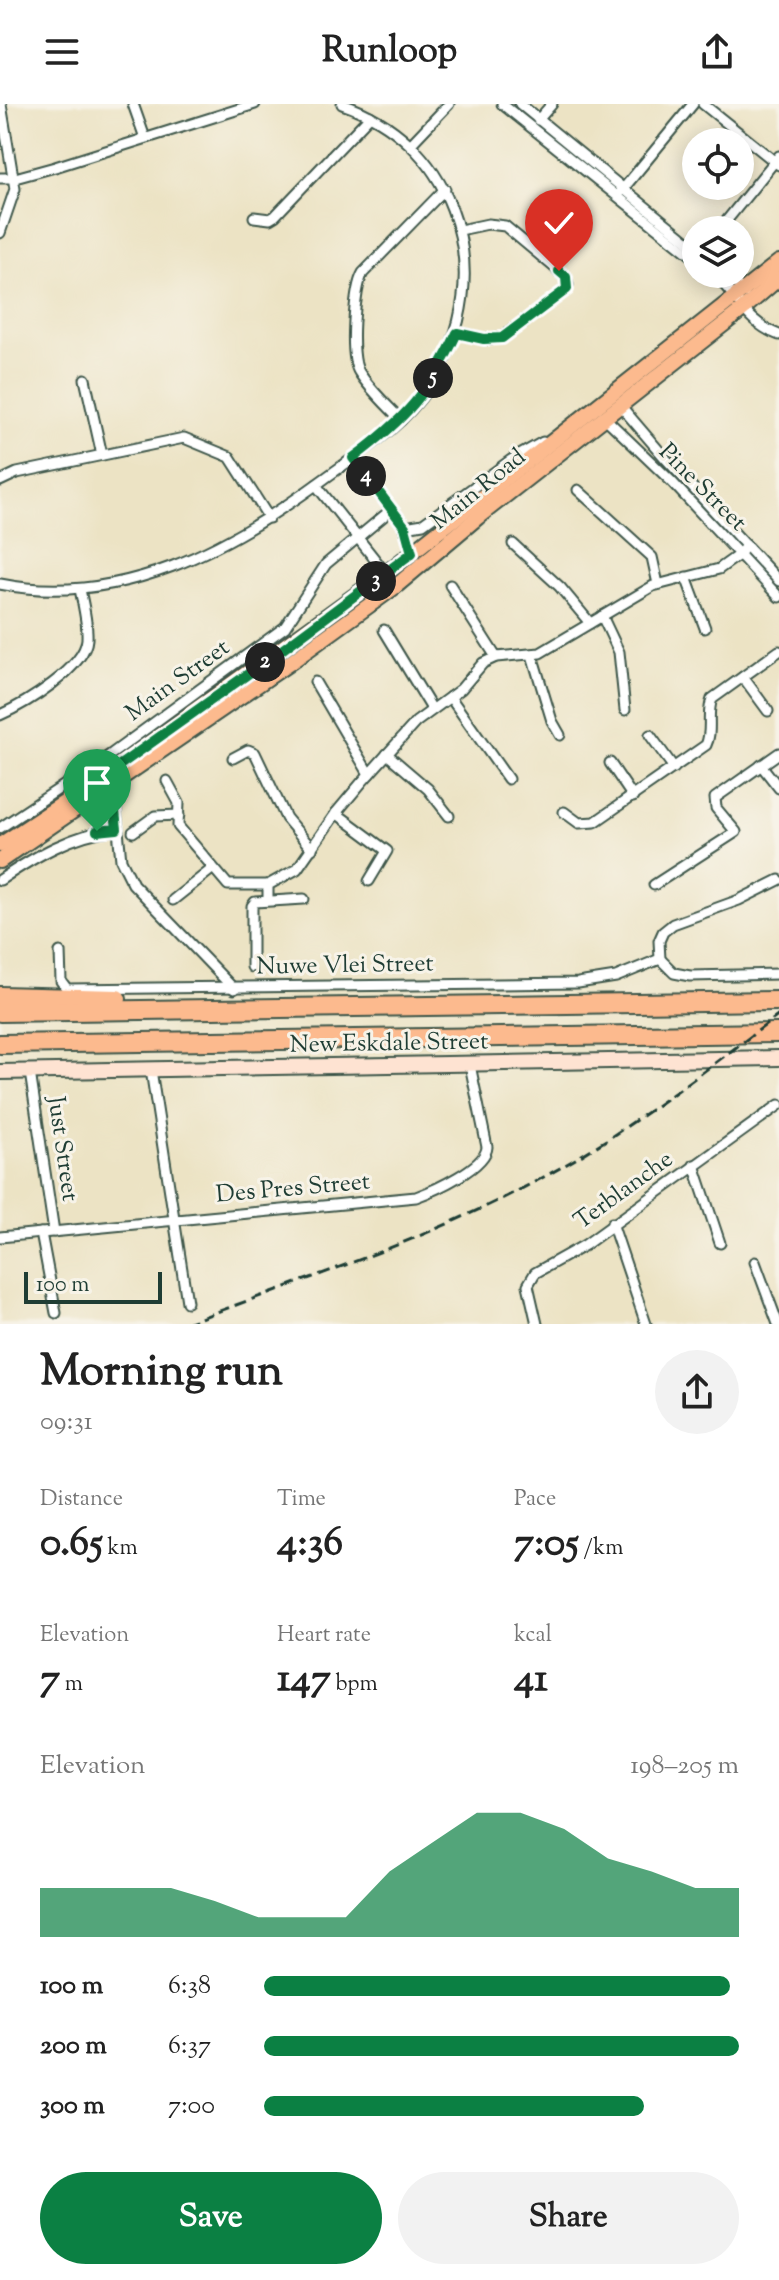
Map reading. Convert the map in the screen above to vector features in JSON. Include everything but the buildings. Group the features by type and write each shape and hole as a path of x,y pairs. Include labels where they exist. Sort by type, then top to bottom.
{"highway":[{"path":"0,996 405,1006"},
{"path":"0,1012 779,1001"},
{"path":"0,1044 779,1033"}],"main road":[{"name":"Main Road","path":"745,304 779,262"},
{"name":"Main Road","path":"0,861 386,573 415,560 616,401 779,278"},
{"name":"Main Road","path":"0,845 106,782 288,664 396,586 415,560 568,430 600,414"}],"street":[{"path":"0,233 14,198 15,178 1,104"},
{"path":"133,104 145,138"},
{"path":"0,178 15,178 255,104"},
{"path":"0,584 42,590 80,589 157,572 202,556 269,518 353,458 401,420 425,391 457,333 465,278 460,230 445,189 411,144 370,116 342,104"},
{"path":"411,144 449,104"},
{"path":"502,104 540,125"},
{"path":"520,104 540,125 682,247"},
{"path":"540,125 552,104"},
{"path":"620,193 693,104"},
{"path":"703,104 778,161 731,216"},
{"path":"254,217 270,219 275,216 370,116"},
{"path":"401,420 357,369 357,286 363,273 445,189"},
{"path":"620,193 682,238"},
{"path":"457,333 484,339 502,338 568,285 566,277 505,226 488,224 460,230"},
{"path":"728,288 765,329 779,335"},
{"path":"735,288 745,304"},
{"path":"85,379 102,455"},
{"name":"Pine Street","path":"616,401 779,597"},
{"name":"Pine Street","path":"600,414 779,581"},
{"name":"Main Road","path":"405,527 423,524 511,460 568,430"},
{"path":"0,481 17,473 177,437 192,440 230,457 269,518"},
{"path":"353,458 405,527 415,560"},
{"path":"316,485 396,586"},
{"path":"578,490 652,557 658,584"},
{"name":"Main Street","path":"0,828 135,737 285,627 326,564 391,510"},
{"path":"513,544 560,587 590,623"},
{"path":"167,781 178,798 178,826 212,869 232,887 268,885 297,869 336,813 387,754 432,709 467,683 483,663 496,657 532,655 548,649 658,584 719,569 743,550"},
{"path":"686,577 705,628"},
{"path":"450,585 496,657"},
{"path":"0,715 41,690 81,657 87,639 80,589"},
{"path":"602,616 619,652 625,710"},
{"path":"384,630 432,709"},
{"path":"564,812 579,823 589,823 674,768 708,741 712,699 779,651"},
{"path":"532,655 552,721 560,735"},
{"path":"743,677 768,711"},
{"path":"315,682 369,774"},
{"path":"450,697 508,779"},
{"path":"650,735 674,768"},
{"path":"233,758 248,750 255,753 286,818 312,849"},
{"path":"654,885 736,832 714,802 779,753"},
{"path":"387,754 428,789 449,816"},
{"path":"610,763 633,797"},
{"path":"761,765 779,788"},
{"path":"106,782 115,800 121,860 133,884 234,989"},
{"path":"336,813 387,851 369,881"},
{"path":"133,832 155,816 179,815"},
{"path":"0,880 65,842 97,831 117,829"},
{"path":"173,900 212,869"},
{"path":"779,880 739,900 673,924 663,932 659,941 660,959 674,973 690,976 779,974"},
{"path":"268,885 268,900"},
{"path":"252,967 252,906 257,900 304,899"},
{"name":"Nuwe Vlei Street","path":"60,952 61,981 67,989 578,983 616,977 660,959"},
{"name":"New Eskdale Street","path":"0,1072 779,1058"},
{"name":"Des Pres Street","path":"0,1237 416,1197 444,1185 478,1163 487,1151 470,1065"},
{"path":"151,1070 187,1302"},
{"name":"Just Street","path":"30,1072 54,1232"},
{"name":"Terblanche","path":"537,1324 528,1293 530,1279 542,1268 585,1245 779,1105"},
{"path":"694,1165 720,1243"},
{"path":"612,1223 646,1324"},
{"path":"41,1233 56,1313"},
{"path":"755,1262 778,1324"}],"railway":[{"path":"184,1324 375,1254 515,1192 617,1133 779,1015"}],"route":[{"path":"97,831 117,829 115,800 103,777 412,553 405,527 353,458 414,406 457,333 484,339 502,338 567,289 566,277 559,271"}]}
